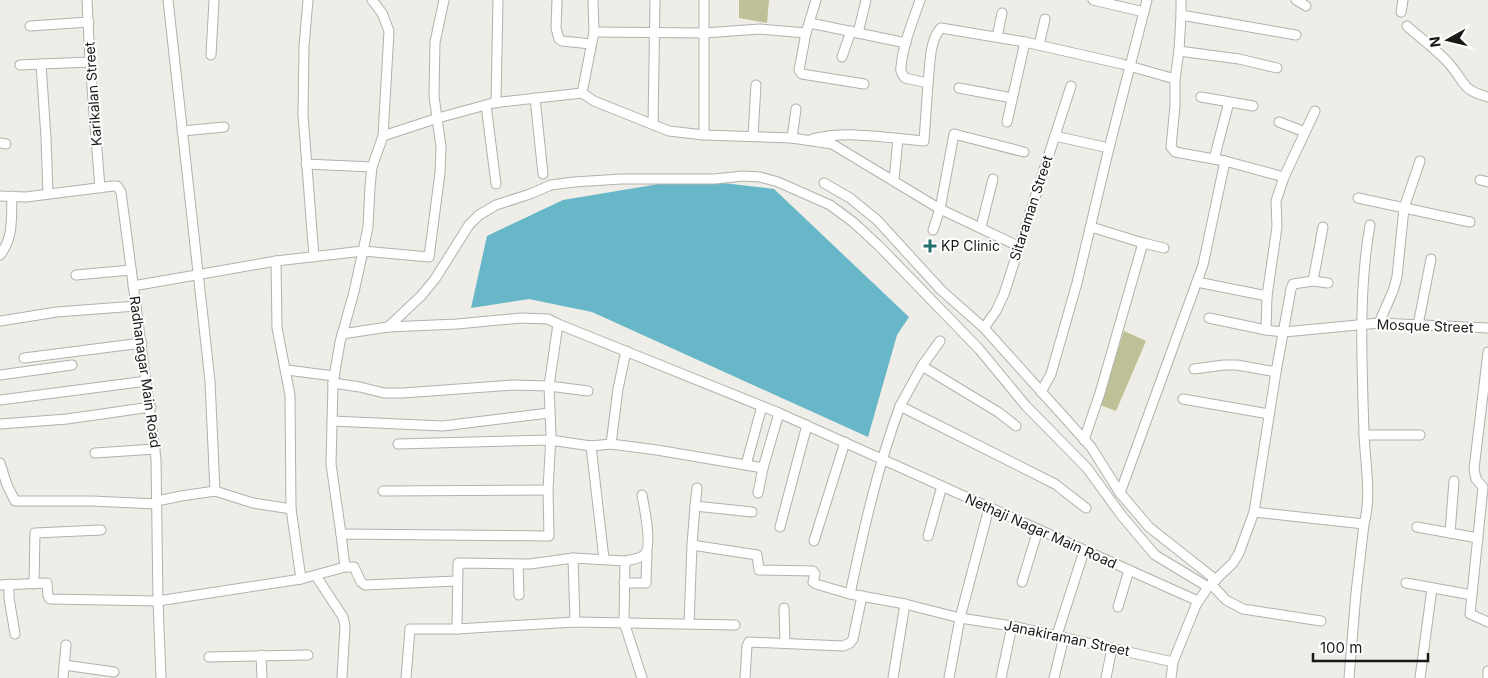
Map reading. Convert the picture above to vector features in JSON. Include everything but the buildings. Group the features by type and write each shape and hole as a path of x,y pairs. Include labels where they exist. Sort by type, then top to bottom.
{"street":[{"name":"Karikalan Street","path":"87,0 100,188"},
{"path":"168,0 210,381 215,491"},
{"path":"211,55 214,0"},
{"path":"308,0 304,56 304,115 314,257"},
{"path":"345,567 331,464 332,421 334,380 342,334 354,292 368,227 372,167 383,136 389,30 382,13 372,0"},
{"path":"439,272 429,257 440,173 441,147 434,96 435,42 444,0"},
{"path":"496,103 498,0"},
{"path":"557,0 556,28 559,39 562,41 591,44"},
{"path":"582,93 594,32 593,0"},
{"path":"653,125 655,0"},
{"path":"704,0 704,135"},
{"path":"816,0 806,33 799,70 802,74 864,84"},
{"path":"842,57 866,0"},
{"path":"920,0 906,43 901,66 902,75 905,78 928,83"},
{"path":"1093,0 1111,2 1144,12"},
{"path":"1041,392 1051,374 1091,227 1147,0"},
{"path":"1181,0 1171,147 1175,152 1225,161 1284,177"},
{"path":"1296,0 1306,6"},
{"path":"1401,12 1402,0"},
{"path":"997,37 1002,13"},
{"path":"1181,15 1296,35"},
{"path":"1038,45 1045,19"},
{"path":"30,26 88,22"},
{"path":"810,23 906,43"},
{"path":"1407,26 1451,65 1469,90 1488,97"},
{"path":"810,140 827,135 847,134 924,142 928,83 934,41 937,31 941,28 1038,45 1131,67 1175,80"},
{"path":"594,32 704,33 760,29 806,33"},
{"path":"1007,122 1024,42"},
{"path":"1179,51 1240,59 1277,68"},
{"path":"20,65 90,62"},
{"path":"41,64 48,194"},
{"path":"753,136 756,85"},
{"name":"Sitaraman Street","path":"984,328 1000,303 1071,86"},
{"path":"959,88 1012,98"},
{"path":"383,136 486,105 582,93 594,101 669,131 704,135 792,138 832,144 940,209 1018,246"},
{"path":"1201,97 1253,106"},
{"path":"535,98 543,174"},
{"path":"1214,159 1229,102"},
{"path":"486,105 496,184"},
{"path":"792,138 796,109"},
{"path":"1266,330 1267,296 1277,227 1276,201 1284,177 1315,111"},
{"path":"1279,122 1305,132"},
{"path":"182,132 224,127"},
{"path":"933,230 940,209 954,134 1024,152"},
{"path":"1055,136 1109,148"},
{"path":"894,180 898,139"},
{"path":"1120,493 1203,265 1225,161"},
{"path":"1379,323 1393,291 1404,208 1420,161"},
{"path":"306,164 372,167"},
{"path":"388,328 421,296 469,225 479,215 496,205 551,185 574,182 621,179 715,179 742,176 760,177 778,182 830,205 853,222 879,246 979,349 1026,406 1087,468 1122,516 1155,555 1212,584"},
{"path":"981,227 993,179"},
{"path":"824,183 850,198 877,220 941,290 984,328 1084,440 1120,493 1149,527 1212,584 1226,600 1243,609 1321,621"},
{"name":"Radhanagar Main Road","path":"0,196 26,197 114,186 117,186 121,192 130,270 151,407 155,449 161,678"},
{"path":"0,255 10,238 12,196"},
{"path":"1358,198 1470,222"},
{"path":"1349,678 1356,593 1368,498 1364,435 1362,326 1364,274 1370,224"},
{"path":"1091,227 1164,248"},
{"path":"1313,282 1323,227"},
{"path":"1084,440 1100,393 1143,242"},
{"path":"133,286 276,261 363,251 429,257"},
{"path":"1418,325 1431,259"},
{"path":"276,261 278,328 290,395 291,509 300,579"},
{"path":"76,275 130,270"},
{"path":"1197,282 1267,296"},
{"path":"1172,678 1173,662 1198,601 1233,563 1239,553 1254,512 1276,372 1293,284 1328,283"},
{"path":"0,321 57,312 136,306"},
{"name":"Nethaji Nagar Main Road","path":"342,334 388,328 521,318 548,319 780,413 1198,601"},
{"name":"Mosque Street","path":"1209,318 1284,332 1379,323 1488,328"},
{"path":"341,534 549,536 549,386 558,324"},
{"path":"850,594 862,540 900,406 922,366 940,341"},
{"path":"24,358 142,343"},
{"path":"611,444 618,389 626,351"},
{"path":"1488,352 1474,469 1476,479 1483,487 1470,614 1488,622"},
{"path":"0,375 72,364"},
{"path":"1194,369 1237,365 1276,372"},
{"path":"922,366 998,412 1016,426"},
{"path":"287,370 384,393 513,385 549,386 588,391"},
{"path":"0,400 147,381"},
{"path":"1183,399 1269,414"},
{"path":"746,465 762,406"},
{"path":"900,406 1055,484 1086,508"},
{"path":"0,424 67,419 151,407"},
{"path":"332,421 443,426 549,413"},
{"path":"758,493 763,468 780,413"},
{"path":"780,527 807,425"},
{"path":"1364,435 1420,436"},
{"path":"398,444 550,440 591,446 611,444 763,468"},
{"path":"814,541 845,442"},
{"path":"591,446 604,559"},
{"path":"95,453 155,449"},
{"path":"0,463 7,485 15,501 157,503 181,496 215,491 253,503 291,509"},
{"path":"1450,533 1454,481"},
{"path":"928,536 942,486"},
{"path":"689,624 692,545 697,488"},
{"path":"383,491 548,490"},
{"path":"624,583 646,583 648,538 642,495"},
{"path":"695,506 752,512"},
{"path":"949,678 960,618 989,508"},
{"path":"1254,512 1364,524"},
{"path":"1417,527 1478,538"},
{"path":"34,584 35,533 101,530"},
{"path":"1022,582 1038,530"},
{"name":"Janakiraman Street","path":"692,545 757,555 759,570 813,572 815,574 814,583 850,594 906,604 960,618 1060,636 1173,662"},
{"path":"457,629 457,565 460,562 530,564 573,558 624,561 645,555 647,551"},
{"path":"1054,678 1060,636 1084,551"},
{"path":"573,558 575,622"},
{"path":"624,561 624,622 642,678"},
{"path":"518,564 519,595"},
{"path":"15,634 5,585 47,583 50,599 158,601 300,579 345,567 354,567 361,582 365,585 457,581"},
{"path":"1118,607 1129,570"},
{"path":"316,576 343,617 345,626 342,678"},
{"path":"1406,583 1472,595"},
{"path":"1420,678 1432,588"},
{"path":"745,678 747,646 749,642 843,646 850,643 862,596"},
{"path":"894,678 906,604"},
{"path":"784,608 785,643"},
{"path":"406,678 410,629 457,629 575,622 735,625"},
{"path":"1001,678 1012,626"},
{"path":"63,678 66,645"},
{"path":"1106,678 1112,648"},
{"path":"260,655 262,678"},
{"path":"209,657 308,655"},
{"path":"64,664 114,672"},
{"path":"1488,671 1488,678"}],"green space":[{"path":"739,0 769,0 767,23 739,18"},
{"path":"1124,331 1146,341 1116,411 1100,405"}],"water":[{"path":"689,179 774,189 909,317 897,335 868,437 592,312 529,299 471,308 487,236 563,200"}],"place":[{"name":"KP Clinic","path":"930,246"}]}
